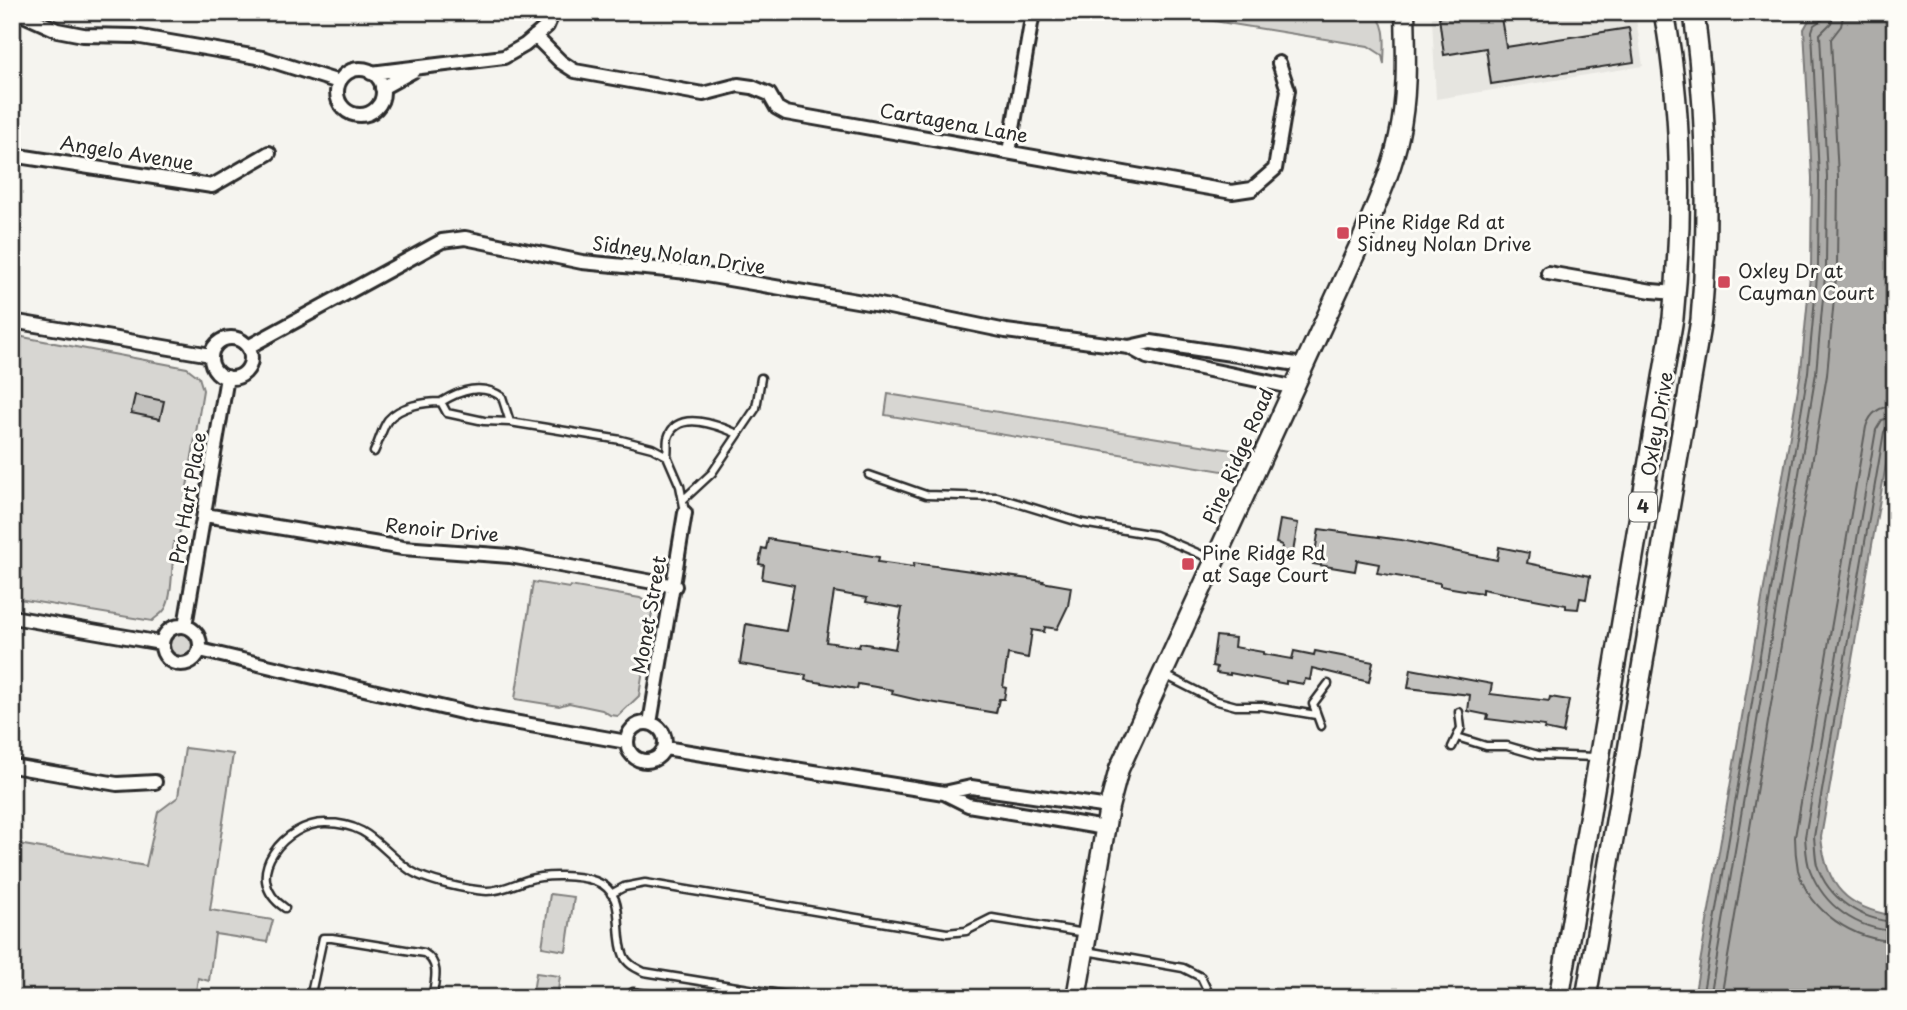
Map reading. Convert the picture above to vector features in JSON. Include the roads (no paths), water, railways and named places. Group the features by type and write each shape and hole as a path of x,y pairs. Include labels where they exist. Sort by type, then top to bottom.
{"main road":[{"name":"Oxley Drive","path":"1559,998 1669,352 1680,206 1673,64 1664,12"},
{"name":"Oxley Drive","path":"1586,998 1701,320 1707,235 1707,177 1705,120 1694,12"}],"street":[{"path":"17,12 57,30 83,35 135,36 263,58 339,82"},
{"path":"371,73 380,82 382,96 375,109 361,115 353,114 338,98 339,82 343,76 357,70 371,73 417,69 505,57 547,26 554,12"},
{"path":"1009,152 1033,12"},
{"name":"Pine Ridge Road","path":"1076,998 1105,828 1119,769 1363,237 1392,160 1399,135 1404,97 1405,12"},
{"name":"Cartagena Lane","path":"535,36 561,62 575,71 703,94 738,85 752,87 769,94 777,108 786,113 1232,192 1252,189 1275,169 1288,90 1279,63"},
{"path":"382,88 417,69"},
{"name":"Angelo Avenue","path":"12,155 212,186 269,153"},
{"name":"Sidney Nolan Drive","path":"248,347 442,241 465,238 582,262 688,272 880,305 1006,331 1129,347 1151,342 1303,365"},
{"path":"1548,273 1675,293"},
{"path":"12,321 211,355"},
{"path":"227,338 239,340 248,347 249,366 240,375 227,377 217,372 211,355 216,344 227,338"},
{"name":"Sidney Nolan Drive","path":"1129,347 1147,357 1292,387"},
{"name":"Pro Hart Place","path":"185,626 227,377"},
{"name":"Monet Street","path":"650,723 675,586 685,513"},
{"name":"Renoir Drive","path":"205,515 403,548 510,556 675,586"},
{"path":"12,617 161,643"},
{"path":"179,625 185,626 191,628 199,638 200,650 192,661 180,664 169,660 161,643 167,631 179,625"},
{"path":"200,650 474,715 627,742"},
{"path":"650,723 656,725 665,735 665,748 658,758 646,762 630,753 627,742 634,727 650,723"},
{"path":"665,748 944,793 968,806 1105,828"},
{"path":"12,766 117,784 155,782"},
{"path":"944,793 971,787 1109,807"}],"lane":[{"path":"684,499 712,473 738,435 755,408 761,378"},
{"path":"374,452 388,420 408,407 441,402 458,392 471,389 491,390 502,397 510,422"},
{"path":"441,402 447,413 458,416 621,440 652,448 667,456"},
{"path":"685,513 684,499 667,456 668,438 675,426 687,422 716,424 738,435"},
{"path":"869,475 926,495 997,497 1082,523 1154,535 1214,560"},
{"path":"1162,674 1214,700 1236,706 1262,706 1317,715"},
{"path":"1321,726 1313,704 1328,684"},
{"path":"1452,747 1461,728 1459,712"},
{"path":"1457,737 1486,746 1507,746 1538,755 1599,758"},
{"path":"285,908 275,901 267,888 264,873 270,858 304,827 323,822 343,824 363,831 412,871 428,880 487,891 546,875 596,881 611,894 619,910 624,958 632,966 644,972 806,998"},
{"path":"611,894 634,883 645,883 947,933 966,931 992,918 1183,968 1201,977 1211,998"},
{"path":"310,998 323,938 424,953 436,966 432,998"},
{"path":"624,998 633,992 643,992 677,998"}],"water":[{"path":"1828,12 1895,12 1895,413 1821,837 1828,869 1842,892 1863,907 1895,916 1895,998 1694,998 1801,371 1811,266 1812,178 1804,29 1809,20"}],"place":[{"name":"Pine Ridge Rd at Sidney Nolan Drive","path":"1343,233"},
{"name":"Oxley Dr at Cayman Court","path":"1724,282"},
{"name":"Pine Ridge Rd at Sage Court","path":"1188,564"}]}
